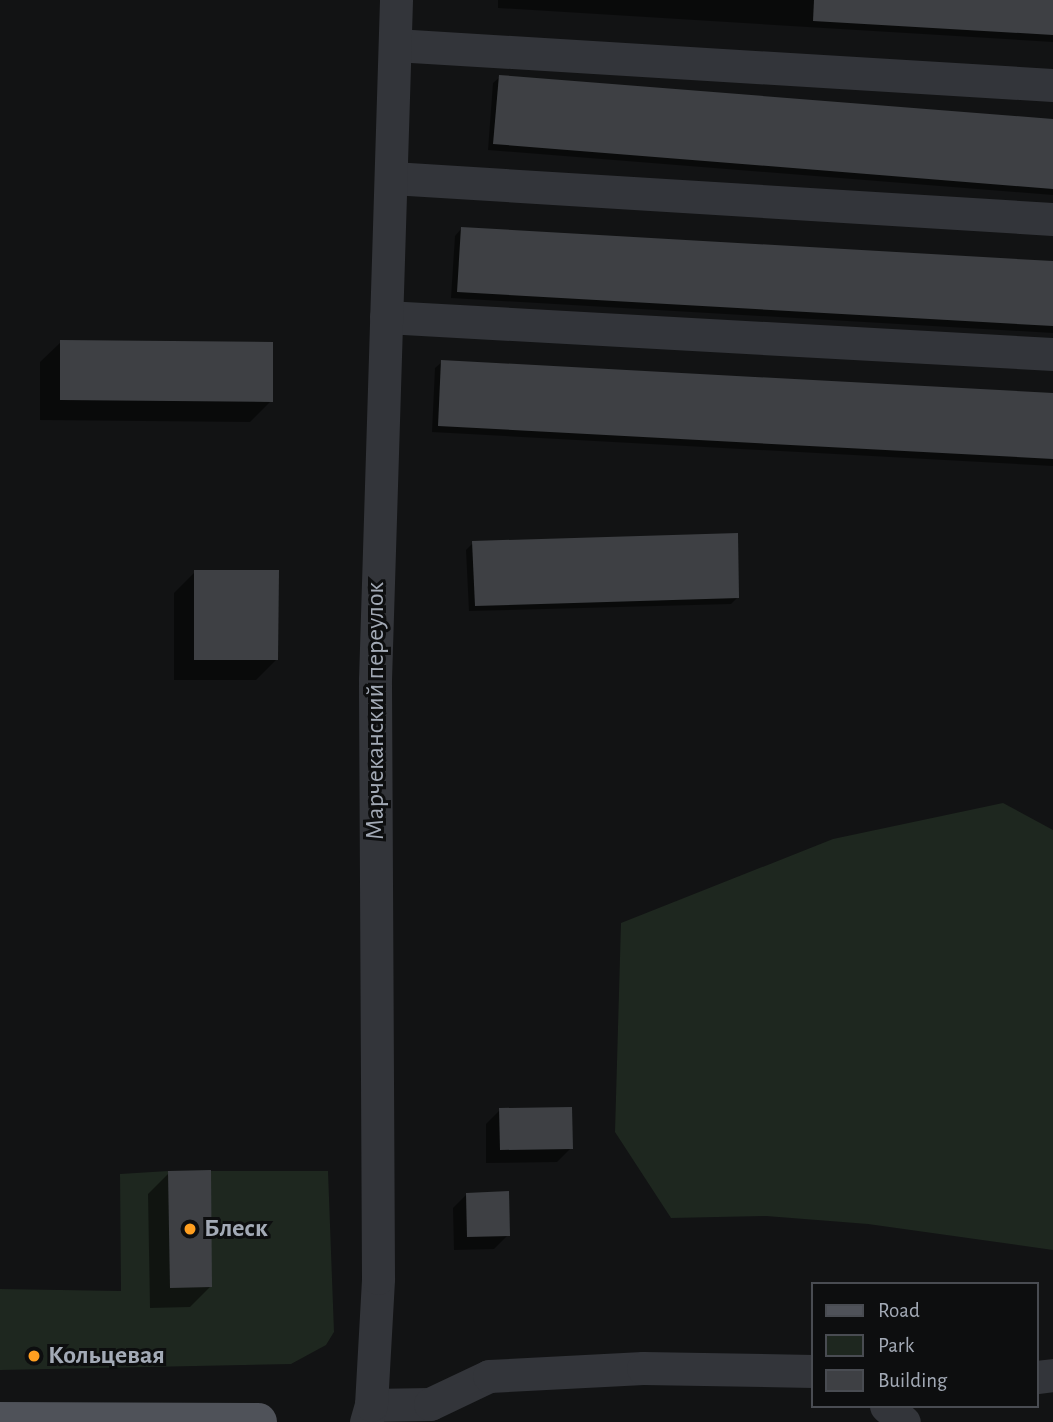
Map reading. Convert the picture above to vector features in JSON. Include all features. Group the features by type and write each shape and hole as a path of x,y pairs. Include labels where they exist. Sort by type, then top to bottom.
{"main road":[{"path":"0,1421 258,1422"}],"street":[{"name":"Марчеканский переулок","path":"369,1413 379,1147 375,652 396,0"},
{"path":"395,45 1053,85"},
{"path":"392,178 1053,219"},
{"path":"386,317 1053,354"},
{"path":"369,1413 430,1404 489,1376 643,1368 811,1371"},
{"path":"888,1408 904,1422"}],"green space":[{"path":"1003,803 1053,830 1053,1250 868,1224 766,1216 671,1218 615,1132 621,923 833,839"},
{"path":"168,1171 328,1171 334,1332 326,1345 291,1364 0,1370 0,1289 121,1291 120,1174"}],"building":[{"path":"814,0 1053,0 1053,35 813,21"},
{"path":"499,75 1053,119 1053,189 493,144"},
{"path":"461,227 1053,261 1053,326 457,292"},
{"path":"60,340 273,342 273,402 60,400"},
{"path":"441,360 1053,393 1053,459 438,426"},
{"path":"738,533 739,598 475,606 472,541"},
{"path":"194,570 279,570 278,660 194,660"},
{"path":"572,1107 573,1149 500,1150 499,1108"},
{"name":"Блеск","path":"211,1170 212,1287 170,1288 168,1171"},
{"path":"509,1191 510,1236 467,1237 466,1193"}],"place":[{"name":"Блеск","path":"190,1229"},
{"name":"Кольцевая","path":"34,1356"}]}
